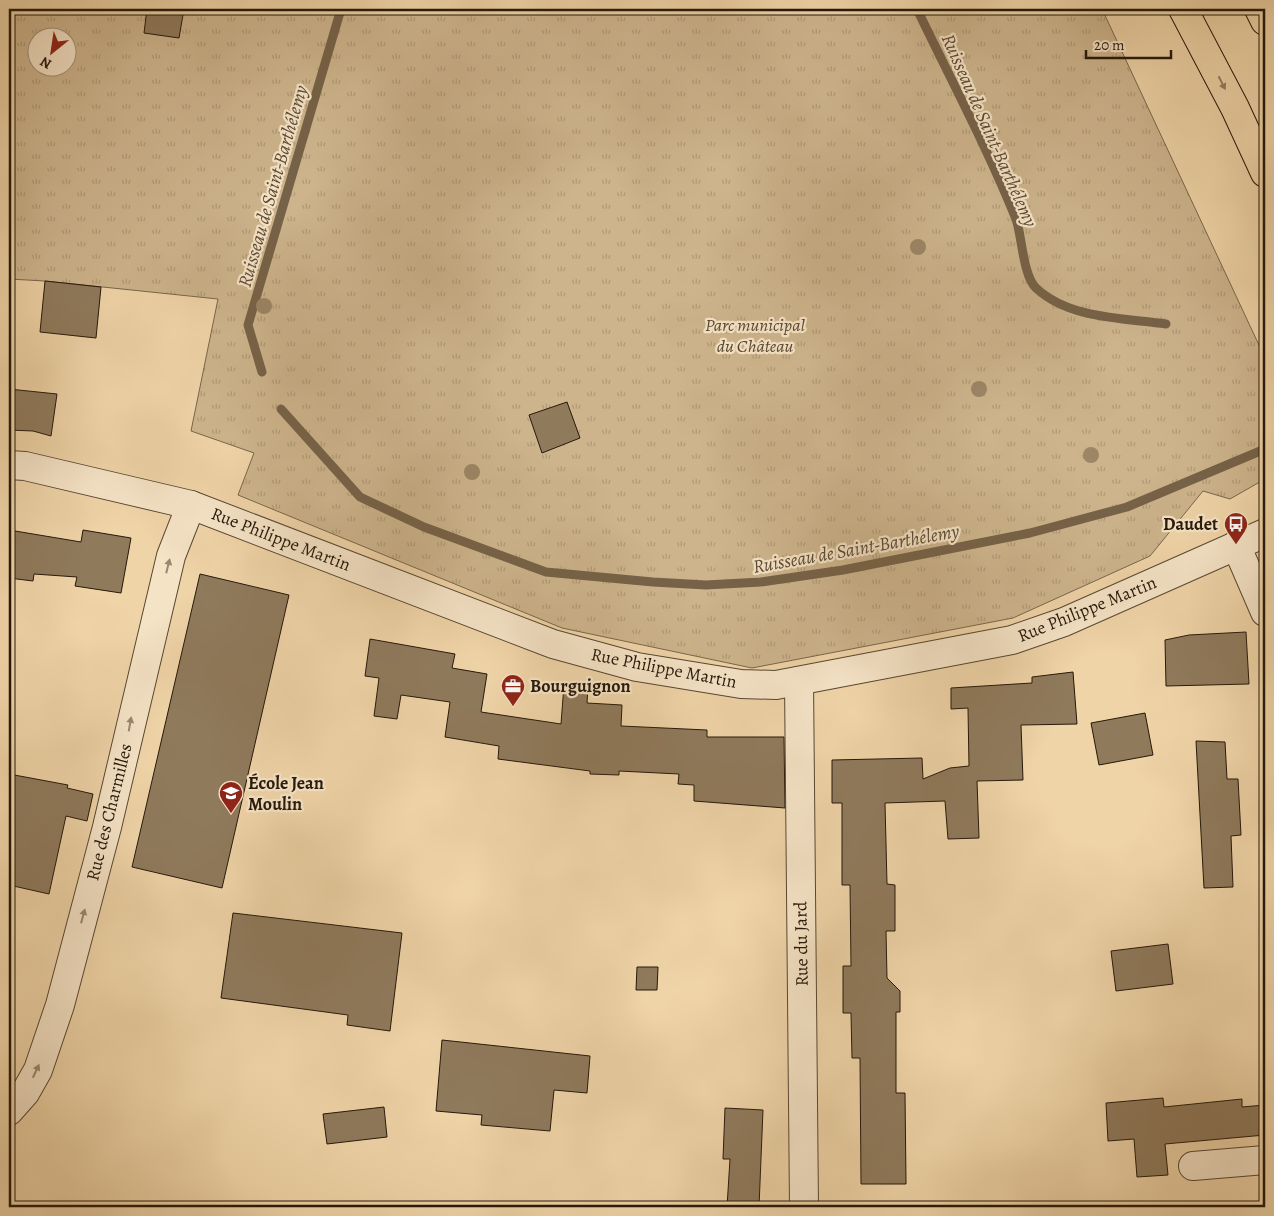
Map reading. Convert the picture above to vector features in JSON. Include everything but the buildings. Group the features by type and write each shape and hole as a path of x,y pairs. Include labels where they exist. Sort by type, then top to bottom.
{"highway":[{"path":"1184,9 1235,108 1265,173"},
{"path":"1258,9 1265,21"}],"street":[{"name":"Rue Philippe Martin","path":"9,465 25,466 191,505 554,644 636,666 741,684 776,685 1012,640 1064,622 1265,533"},
{"name":"Rue des Charmilles","path":"9,1111 25,1093 38,1070 60,1005 107,827 170,556 191,505"},
{"path":"1236,545 1265,612"},
{"name":"Rue du Jard","path":"799,681 804,1207"},
{"path":"1193,1166 1265,1160"}],"green space":[{"name":"Parc municipal du Château","path":"9,9 1102,9 1265,358 1265,479 1230,499 1203,491 1150,556 1013,618 752,668 562,628 238,495 254,453 191,431 218,299 9,279"}],"waterway":[{"name":"Ruisseau de Saint-Barthélemy","path":"262,372 248,325 341,9"},
{"name":"Ruisseau de Saint-Barthélemy","path":"917,9 1005,192 1018,226 1028,275 1036,288 1064,306 1080,311 1115,318 1166,324"},
{"name":"Ruisseau de Saint-Barthélemy","path":"281,409 360,497 424,527 546,572 706,585 761,582 843,570 1030,533 1127,507 1265,449"}],"place":[{"name":"Daudet","path":"1236,545"},
{"name":"Bourguignon","path":"513,707"},
{"name":"École Jean Moulin","path":"231,814"}]}
